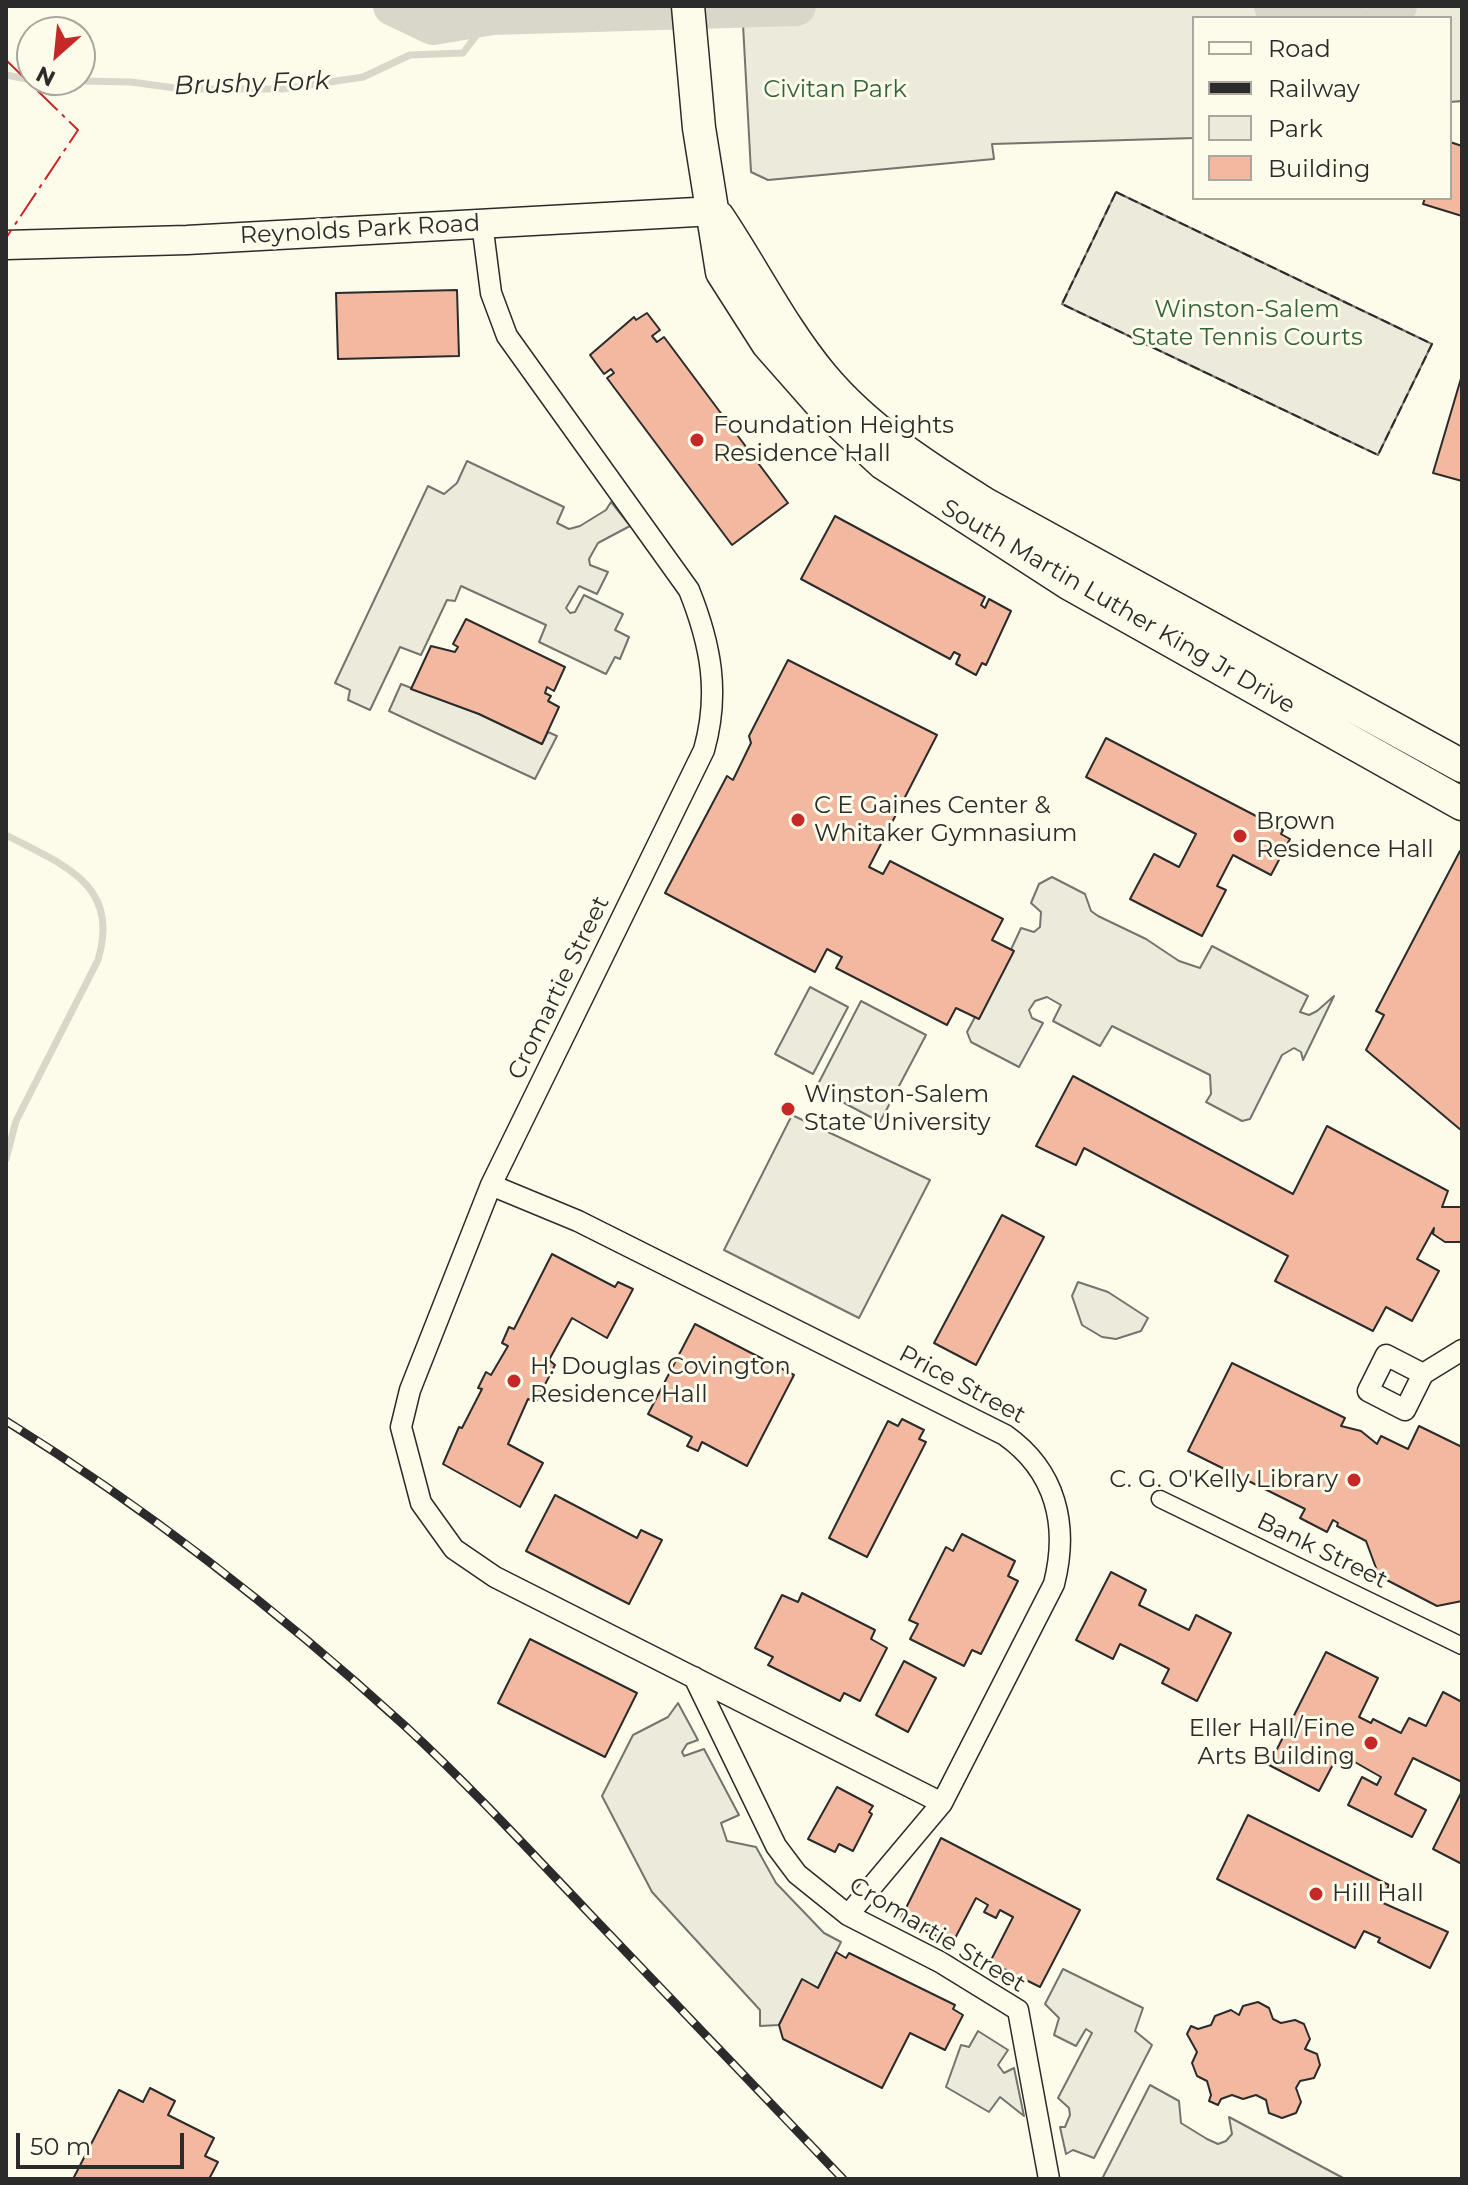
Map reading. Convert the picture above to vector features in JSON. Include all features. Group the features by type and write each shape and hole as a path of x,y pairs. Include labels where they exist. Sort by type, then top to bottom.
{"main road":[{"name":"South Martin Luther King Jr Drive","path":"688,6 694,88 722,272 768,344 828,412 883,463 1070,584 1462,804"},
{"name":"South Martin Luther King Jr Drive","path":"714,211 823,376 910,454 985,504 1462,766"},
{"name":"Reynolds Park Road","path":"6,245 187,240 714,211"}],"street":[{"name":"Cromartie Street","path":"482,223 491,293 507,336 689,590 704,628 714,694 704,750 491,1185 410,1390 401,1427 421,1503 454,1549 495,1577 942,1803"},
{"name":"Price Street","path":"491,1185 564,1214 877,1369 1022,1447 1054,1492 1061,1549 1054,1584 942,1803 848,1915"},
{"path":"1423,1374 1462,1350"},
{"name":"Bank Street","path":"1160,1499 1462,1646"},
{"name":"Cromartie Street","path":"694,1677 776,1846 797,1874 848,1915 940,1962 1018,2010 1049,2179"}],"green space":[{"name":"Civitan Park","path":"742,6 1462,6 1462,101 1452,102 1452,16 1192,16 1192,138 992,144 994,159 768,180 751,172"},
{"name":"Winston-Salem State Tennis Courts","path":"1116,192 1432,344 1378,455 1062,304"},
{"path":"401,684 479,714 542,744 548,732 557,736 535,779 389,711"},
{"path":"810,987 848,1007 813,1074 775,1054"},
{"path":"861,1001 926,1035 880,1122 816,1088"}],"shaded area":[{"path":"467,461 564,507 557,523 569,529 606,510 611,502 630,526 598,543 589,559 590,565 608,572 597,594 579,586 566,608 570,613 575,612 584,595 623,614 615,630 629,637 620,659 615,657 606,674 539,642 546,625 461,586 455,601 447,600 421,655 400,647 370,710 348,700 350,690 335,683 428,486 444,494 457,483"},
{"path":"1052,877 1085,894 1091,911 1098,916 1146,939 1179,961 1200,968 1212,946 1308,996 1300,1012 1309,1015 1334,996 1303,1060 1301,1052 1294,1048 1282,1055 1250,1119 1242,1121 1206,1102 1211,1094 1210,1075 1112,1026 1100,1046 1053,1021 1061,1005 1047,997 1035,1001 1029,1010 1032,1018 1043,1023 1019,1067 971,1042 967,1032 975,1017 979,1018 1021,928 1034,932 1040,927 1041,912 1031,903 1039,884"},
{"path":"792,1115 930,1180 859,1318 724,1250"},
{"path":"1078,1282 1108,1292 1148,1318 1141,1331 1116,1339 1102,1337 1082,1325 1072,1296"},
{"path":"678,1703 698,1740 687,1744 682,1752 684,1756 704,1749 739,1815 721,1823 727,1841 756,1847 776,1883 824,1933 841,1942 818,1988 802,1980 779,2025 760,2026 760,2010 652,1892 602,1796 633,1735 668,1717"},
{"path":"1063,1969 1143,2008 1135,2031 1152,2045 1094,2158 1073,2150 1066,2154 1060,2127 1065,2127 1070,2115 1069,2108 1058,2098 1092,2033 1086,2029 1076,2046 1054,2035 1059,2018 1045,2004"},
{"path":"978,2031 1008,2050 998,2065 1004,2073 1014,2068 1024,2116 1000,2097 989,2112 946,2087 961,2045 969,2047"},
{"path":"1150,2085 1179,2101 1181,2123 1207,2139 1218,2144 1226,2141 1232,2134 1229,2117 1345,2179 1102,2179"}],"building":[{"path":"1452,143 1462,146 1462,216 1423,204 1424,200 1452,200"},
{"path":"457,290 459,356 338,359 336,293"},
{"name":"Foundation Heights Residence Hall","path":"647,313 660,330 652,336 657,342 664,337 788,503 732,545 607,378 614,373 611,369 604,374 590,355 634,317 636,320"},
{"path":"1462,375 1462,481 1433,473"},
{"name":"Foundation Heights Residence Hall","path":"835,516 985,597 981,605 985,608 989,599 1011,611 986,665 982,663 976,675 956,664 960,655 954,652 950,659 801,579"},
{"path":"466,619 565,667 554,691 547,687 545,693 551,696 548,701 559,707 542,744 479,714 411,689 431,646 455,652 458,647 453,644"},
{"name":"C E Gaines Center & Whitaker Gymnasium","path":"788,660 937,735 869,867 883,874 890,861 1003,919 992,940 1014,951 979,1019 956,1008 947,1025 836,968 842,957 827,949 815,972 665,893 727,776 733,780 751,743 749,736"},
{"name":"Brown Residence Hall","path":"1106,738 1283,830 1281,834 1290,839 1271,875 1233,855 1217,886 1226,890 1202,936 1130,899 1154,854 1179,867 1196,834 1086,777"},
{"path":"1460,851 1462,1131 1366,1050 1384,1015 1376,1011"},
{"path":"1073,1076 1293,1194 1327,1126 1448,1191 1442,1207 1462,1207 1462,1242 1445,1242 1433,1234 1434,1228 1417,1259 1439,1271 1412,1321 1386,1307 1373,1331 1275,1281 1288,1256 1084,1148 1076,1165 1036,1146"},
{"path":"1002,1215 1044,1237 976,1365 934,1343"},
{"name":"H. Douglas Covington Residence Hall","path":"552,1254 615,1287 618,1282 633,1289 607,1338 572,1318 549,1360 555,1365 536,1402 528,1399 508,1444 543,1463 520,1507 443,1464 459,1427 462,1428 482,1389 478,1388 486,1372 491,1375 508,1346 502,1343 509,1327 514,1329"},
{"path":"695,1324 794,1375 747,1466 702,1442 698,1451 687,1446 692,1437 648,1414"},
{"name":"C. G. O'Kelly Library","path":"1232,1363 1345,1418 1341,1426 1361,1431 1377,1444 1381,1436 1408,1449 1419,1426 1462,1447 1462,1601 1437,1606 1379,1576 1366,1541 1337,1526 1338,1523 1333,1520 1327,1532 1300,1518 1305,1509 1188,1451"},
{"path":"902,1419 924,1430 919,1439 926,1442 867,1557 829,1538 888,1421 898,1426"},
{"path":"555,1495 637,1538 641,1530 662,1540 629,1604 526,1551"},
{"path":"962,1534 1015,1561 1008,1576 1018,1581 981,1654 972,1650 964,1666 910,1639 918,1624 909,1620 946,1547 953,1551"},
{"path":"1111,1572 1146,1590 1139,1605 1189,1630 1196,1615 1231,1633 1197,1701 1162,1683 1169,1669 1152,1660 1120,1644 1113,1659 1076,1640"},
{"path":"802,1593 875,1630 871,1639 887,1648 860,1701 844,1693 840,1701 768,1665 773,1657 755,1648 782,1595 798,1602"},
{"path":"530,1639 637,1693 605,1757 498,1703"},
{"name":"Eller Hall/Fine Arts Building","path":"1326,1652 1378,1678 1359,1717 1371,1723 1373,1719 1401,1733 1409,1718 1426,1726 1443,1692 1462,1702 1462,1782 1413,1758 1395,1794 1426,1810 1412,1837 1348,1805 1362,1777 1377,1785 1381,1777 1339,1753 1319,1791 1269,1765"},
{"path":"904,1661 936,1678 908,1732 876,1715"},
{"path":"837,1787 873,1806 853,1851 839,1844 835,1852 808,1839"},
{"path":"1462,1791 1462,1864 1433,1849"},
{"name":"Hill Hall","path":"1248,1815 1389,1885 1381,1902 1448,1932 1430,1968 1378,1942 1380,1938 1364,1931 1355,1948 1217,1879"},
{"path":"941,1838 1080,1910 1040,1987 990,1962 1013,1917 1000,1910 996,1918 984,1912 988,1905 976,1898 952,1944 901,1918"},
{"path":"836,1952 846,1958 849,1953 955,2005 953,2009 963,2015 945,2050 910,2033 882,2088 783,2039 779,2025 802,1979 818,1988"},
{"path":"1258,2002 1269,2008 1273,2019 1281,2023 1295,2020 1304,2024 1310,2039 1305,2049 1317,2054 1320,2065 1314,2078 1300,2081 1296,2088 1301,2102 1296,2113 1282,2118 1269,2113 1266,2100 1256,2095 1243,2099 1232,2095 1221,2099 1218,2105 1209,2101 1211,2095 1207,2081 1197,2076 1192,2063 1197,2052 1187,2034 1191,2026 1198,2029 1211,2025 1215,2016 1231,2010 1239,2015 1243,2006"},
{"path":"150,2088 175,2101 168,2115 214,2138 205,2156 218,2162 209,2179 73,2179 119,2090 143,2102"}],"waterway":[{"path":"393,6 433,25 492,15 796,6"},
{"path":"1274,6 1336,16"},
{"path":"1387,16 1397,6"},
{"name":"Brushy Fork","path":"96,81 131,82 182,89 283,89 363,77 410,55 463,53 492,15"},
{"name":"Brushy Fork","path":"6,75 16,77"},
{"name":"Brushy Fork","path":"6,835 48,856 82,880 94,895 101,913 103,934 98,960 16,1121 6,1159"}],"railway":[{"path":"6,1421 111,1490 213,1564 405,1726 498,1818 843,2179"}],"fence":[{"path":"1116,192 1432,344 1378,455 1062,304 1116,192"}],"power":[{"path":"6,60 78,130 6,238"}],"place":[{"name":"Foundation Heights Residence Hall","path":"697,440"},
{"name":"C E Gaines Center & Whitaker Gymnasium","path":"798,820"},
{"name":"Brown Residence Hall","path":"1240,836"},
{"name":"Winston-Salem State University","path":"788,1109"},
{"name":"H. Douglas Covington Residence Hall","path":"514,1381"},
{"name":"C. G. O'Kelly Library","path":"1354,1480"},
{"name":"Eller Hall/Fine Arts Building","path":"1371,1743"},
{"name":"Hill Hall","path":"1316,1894"}]}
